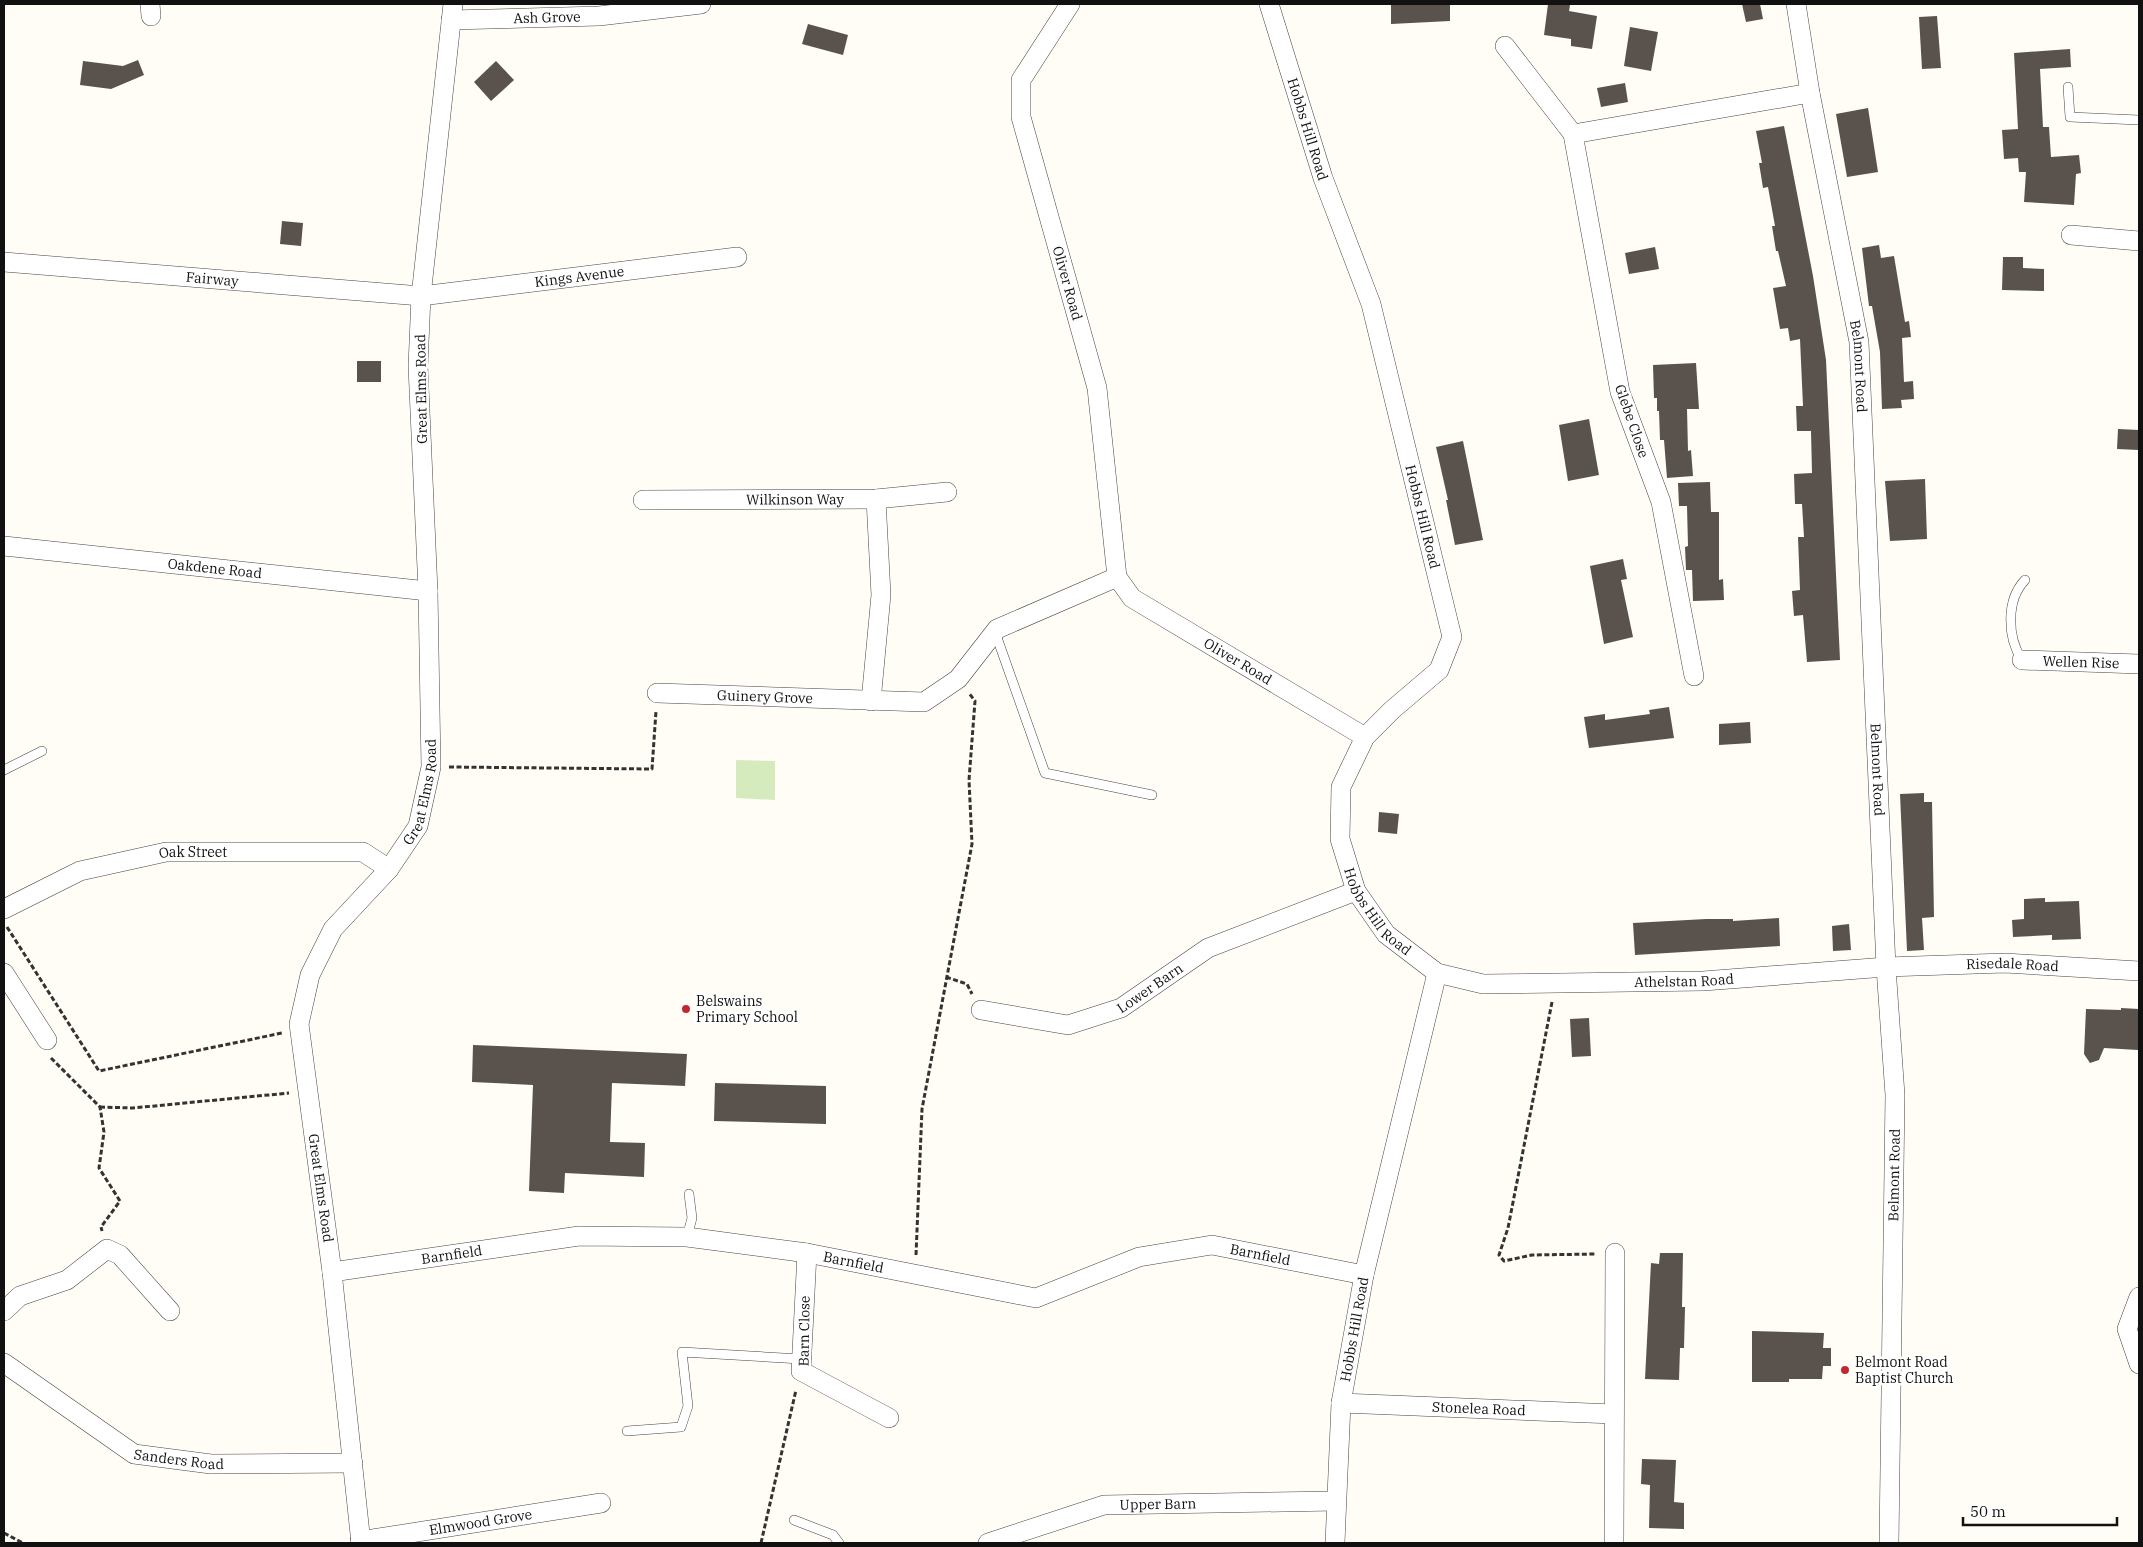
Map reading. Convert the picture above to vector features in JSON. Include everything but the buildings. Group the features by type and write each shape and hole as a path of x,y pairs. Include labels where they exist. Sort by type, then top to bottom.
{"street":[{"name":"Ash Grove","path":"452,12 599,16 701,4"},
{"name":"Oliver Road","path":"1070,4 1021,80 1021,117 1097,388 1118,577 1132,598 1365,737"},
{"name":"Hobbs Hill Road","path":"1269,4 1323,178 1371,304 1452,637 1439,670 1392,710 1365,737 1341,787 1340,839 1356,891 1386,934 1437,973 1483,984"},
{"name":"Belmont Road","path":"1796,4 1810,93 1859,342 1886,967 1895,1095 1889,1543"},
{"name":"Great Elms Road","path":"360,1542 332,1272 300,1029 310,975 333,929 389,870 418,826 431,767 428,591 418,366 421,296 452,12"},
{"name":"Glebe Close","path":"1506,46 1573,134 1620,392 1661,502 1694,676"},
{"path":"1573,134 1810,93"},
{"path":"2071,235 2139,241"},
{"name":"Kings Avenue","path":"421,296 737,257"},
{"name":"Fairway","path":"4,262 421,296"},
{"name":"Wilkinson Way","path":"643,500 876,499 947,492"},
{"path":"871,701 881,596 876,499"},
{"name":"Oakdene Road","path":"4,546 428,591"},
{"path":"958,679 995,632 1118,577"},
{"name":"Wellen Rise","path":"2022,660 2139,664"},
{"name":"Guinery Grove","path":"657,693 924,702 958,679"},
{"name":"Oak Street","path":"4,909 80,870 166,852 363,852 389,870"},
{"name":"Lower Barn","path":"981,1010 1068,1025 1121,1008 1208,948 1356,891"},
{"name":"Risedale Road","path":"1886,967 2005,963 2139,971"},
{"name":"Athelstan Road","path":"1483,984 1703,981 1886,967"},
{"path":"4,973 46,1039"},
{"name":"Hobbs Hill Road","path":"1335,1543 1341,1402 1364,1275 1437,973"},
{"name":"Barnfield","path":"332,1272 579,1236 687,1237 808,1253 1036,1298 1139,1257 1212,1246 1364,1275"},
{"path":"4,1311 20,1296 67,1280 107,1249 120,1255 170,1311"},
{"name":"Barn Close","path":"808,1253 801,1365 889,1418"},
{"path":"1614,1543 1615,1253"},
{"path":"2139,1297 2127,1328 2139,1364"},
{"name":"Sanders Road","path":"4,1362 134,1454 211,1464 353,1463"},
{"name":"Stonelea Road","path":"1341,1402 1614,1414"},
{"name":"Upper Barn","path":"988,1543 1104,1505 1336,1501"},
{"name":"Elmwood Grove","path":"360,1542 601,1503"}],"lane":[{"path":"2068,87 2070,117 2139,120"},
{"path":"2022,660 2016,650 2012,636 2012,607 2013,597 2025,580"},
{"path":"995,632 1046,772 1152,795"},
{"path":"4,770 42,750"},
{"path":"687,1237 692,1218 689,1194"},
{"path":"627,1431 681,1427 688,1406 682,1352 801,1365"},
{"path":"794,1520 834,1535 839,1543"}],"path":[{"path":"915,1274 922,1109 972,844 969,780 975,701 958,679"},
{"path":"431,767 652,770 657,693"},
{"path":"4,922 99,1071 300,1029"},
{"path":"946,977 967,984 981,1010"},
{"path":"1556,982 1508,1228 1499,1255 1504,1261 1532,1255 1615,1253"},
{"path":"46,1039 44,1051 100,1106 104,1132 99,1168 120,1201 101,1228 107,1249"},
{"path":"100,1106 132,1108 308,1091"},
{"path":"761,1543 801,1365"},
{"path":"4,1534 24,1543"}],"green space":[{"path":"736,760 775,761 775,800 736,798"}],"place":[{"name":"Belswains Primary School","path":"686,1009"},
{"name":"Belmont Road Baptist Church","path":"1845,1370"}]}
